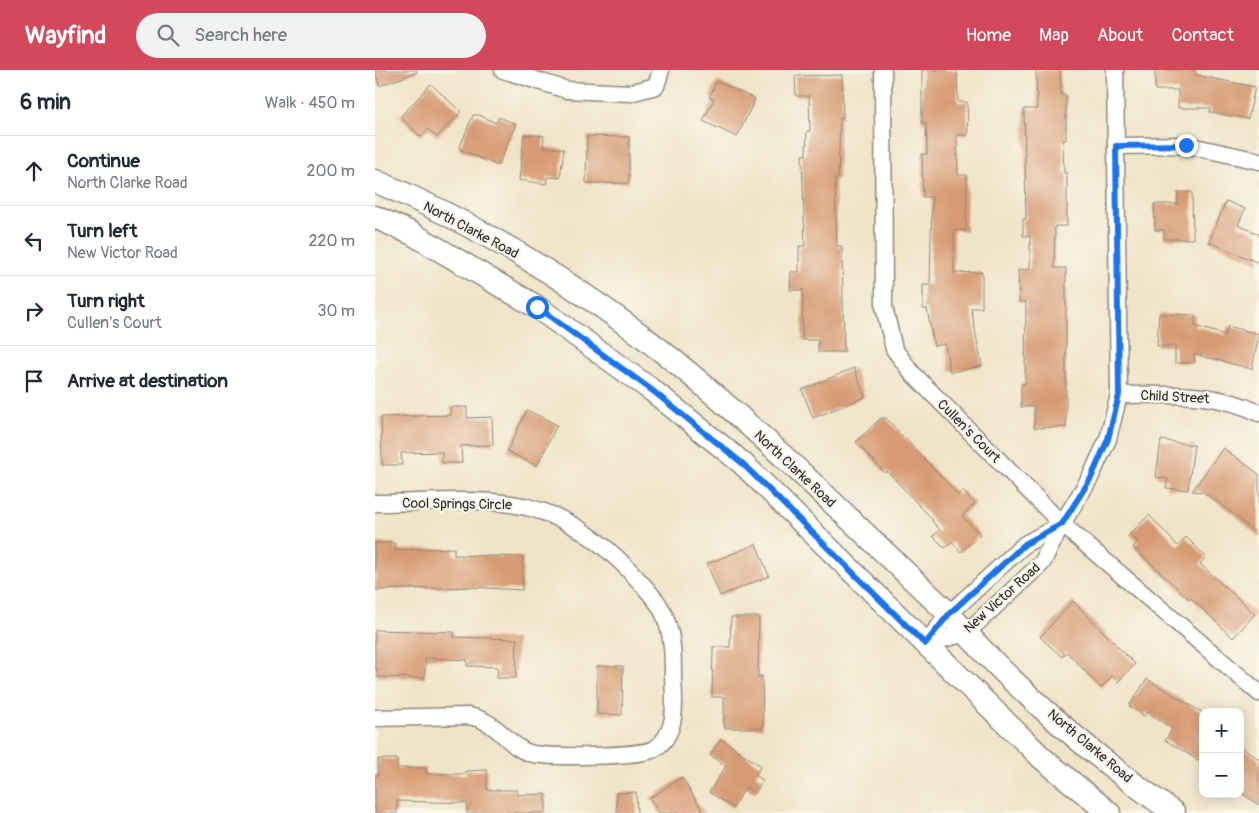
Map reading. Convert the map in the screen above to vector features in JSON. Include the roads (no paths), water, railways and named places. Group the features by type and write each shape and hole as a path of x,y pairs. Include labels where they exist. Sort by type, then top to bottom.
{"street":[{"path":"503,70 567,90 630,93 656,86 661,70"},
{"name":"Cullen's Court","path":"883,70 884,307 894,349 912,373 1062,524 1259,694"},
{"name":"New Victor Road","path":"925,644 966,633 1043,564 1062,524 1091,478 1108,439 1119,395 1115,70"},
{"path":"1116,146 1186,145 1259,161"},
{"name":"North Clarke Road","path":"375,182 483,233 585,296 672,360 768,443 949,614 966,633 1053,717 1174,813"},
{"path":"375,217 411,233 537,307 653,391 742,463 1043,758 1109,813"},
{"name":"Child Street","path":"1119,395 1197,395 1241,404 1259,413"},
{"name":"Cool Springs Circle","path":"375,503 511,504 537,509 571,524 599,543 623,564 654,597 666,619 673,646 674,714 669,734 653,749 633,753 552,756 528,753 483,719 469,716 375,718"},
{"name":"New Victor Road","path":"925,644 949,614 1025,544 1062,524"}]}
